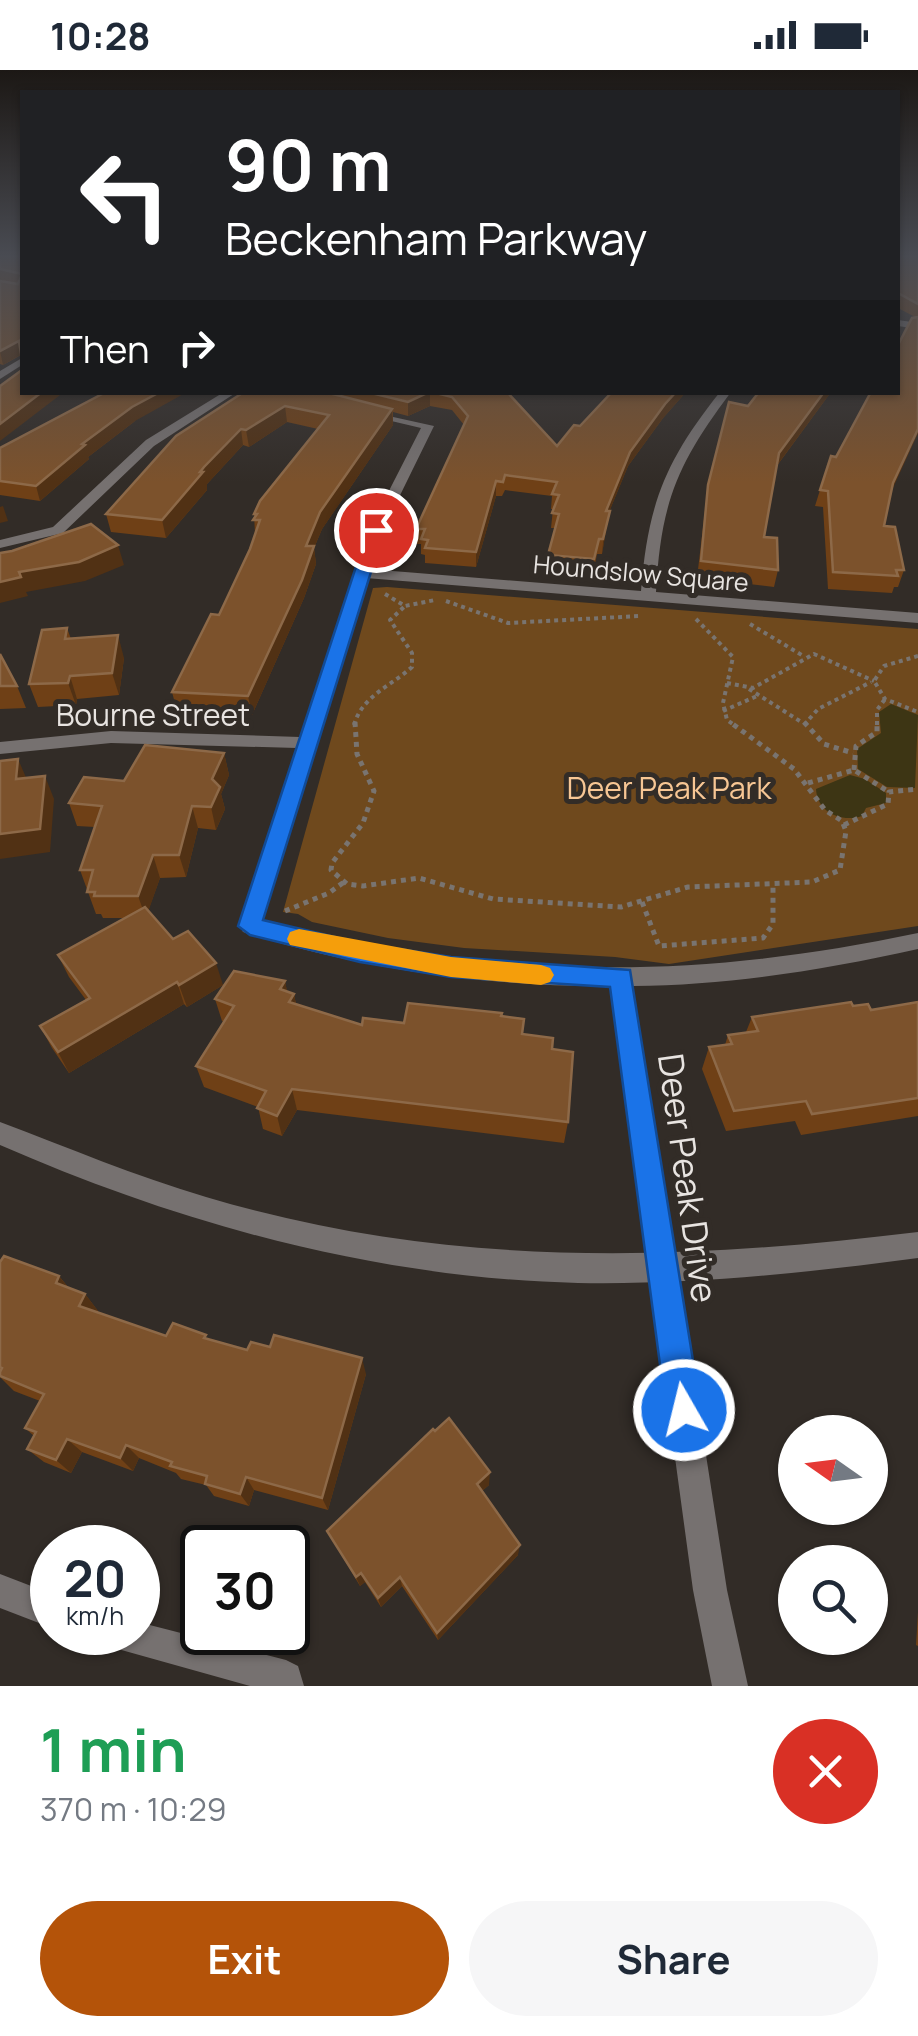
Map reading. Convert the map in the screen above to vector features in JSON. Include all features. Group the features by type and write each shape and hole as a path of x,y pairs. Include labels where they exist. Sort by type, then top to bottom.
{"street":[{"path":"0,544 58,530 150,444 227,395"},
{"path":"648,596 650,542 666,480 696,429 724,395"},
{"path":"352,409 428,426 376,530 360,573 250,926 360,953 451,967 621,977 760,970 918,941"},
{"name":"Houndslow Square","path":"360,573 918,618"},
{"name":"Bourne Street","path":"0,748 111,737 307,744"},
{"name":"Deer Peak Drive","path":"621,977 710,1590 730,1686"},
{"path":"0,1133 53,1158 150,1193 255,1223 367,1246 540,1266 662,1266 809,1259 918,1245"},
{"path":"0,1591 30,1603"},
{"path":"160,1646 286,1682"}],"path":[{"path":"382,575 378,590 405,606"},
{"path":"646,616 522,624 497,620 448,601 405,606 390,620 412,653 412,667 372,696 353,722 352,745 374,790 362,826 330,862 331,870 344,882 363,886 419,878 476,897 621,907 688,887 812,882 840,870 844,860 844,825"},
{"path":"682,618 715,620"},
{"path":"698,619 702,628 733,657 722,693 727,720 808,783 824,812 844,825"},
{"path":"749,623 806,658"},
{"path":"749,689 819,654 874,681 886,699 918,712"},
{"path":"803,722 854,688 874,681 884,666 918,656"},
{"path":"727,683 749,689 803,722 811,736 822,743 853,753"},
{"path":"723,712 758,696"},
{"path":"854,770 856,746 877,732 877,710 886,699"},
{"path":"808,783 854,770 889,792 918,790"},
{"path":"844,825 888,804 889,792"},
{"path":"250,926 329,893 344,882"},
{"path":"642,901 659,946 763,938 773,924 773,886"}],"green space":[{"name":"Deer Peak Park","path":"373,588 918,629 918,926 669,964 388,938 283,912"}],"sand":[{"path":"891,704 918,715 915,788 887,787 858,769 857,749 881,733 879,712"},
{"path":"850,775 865,779 886,793 886,803 866,808 862,816 854,818 838,817 825,809 816,789"}],"building":[{"path":"0,331 20,331 20,348 19,341 0,351"},
{"path":"905,331 918,331 918,429 893,483 884,526 895,527 904,570 896,570 898,576 833,572 828,491 820,490 831,456 836,457 869,395 900,395 900,341"},
{"path":"20,371 20,395 38,395 0,424 0,386"},
{"path":"100,395 154,395 82,444 85,445 36,486 0,481 0,448"},
{"path":"239,395 337,395 392,409 320,512 306,546 314,546 302,580 248,696 172,692 211,614 219,615 250,549 260,520 253,520 260,501 329,415 285,406 246,430 241,429 204,467 162,520 106,514 176,436"},
{"path":"379,395 423,395 408,402"},
{"path":"444,395 510,395 557,446 574,425 580,426 609,395 673,395 630,452 606,511 610,511 594,559 548,555 559,514 552,513 559,495 552,494 557,482 505,475 503,482 496,481 476,552 425,548 428,540 421,539 425,529 416,529 468,416 452,397"},
{"path":"757,395 822,395 779,453 764,537 777,538 778,570 701,561 708,485 729,402 748,406"},
{"path":"91,524 118,545 79,562 19,572 21,577 0,582 0,553"},
{"path":"67,628 65,639 118,635 112,673 70,676 68,683 29,684 42,630"},
{"path":"0,654 17,686 0,686"},
{"path":"145,745 224,753 212,779 220,787 211,807 192,806 179,855 153,855 138,896 94,896 95,892 87,892 93,870 80,870 102,806 69,803 84,777 124,781"},
{"path":"18,759 16,779 45,776 40,829 0,834 0,761"},
{"path":"145,907 173,939 188,931 216,963 58,1052 40,1026 90,998 58,955"},
{"path":"234,971 285,981 280,989 294,994 289,1002 362,1025 363,1018 404,1023 408,1003 524,1019 522,1034 553,1038 552,1049 573,1052 568,1122 292,1089 277,1116 257,1108 266,1091 196,1066 234,1006 215,999"},
{"path":"851,1002 853,1006 868,1004 871,1010 918,1002 918,1098 812,1114 806,1101 734,1111 709,1047 732,1044 728,1035 758,1031 752,1017"},
{"path":"4,1256 59,1276 56,1283 85,1294 79,1306 166,1336 173,1323 206,1335 204,1338 247,1350 251,1342 270,1347 274,1335 362,1358 322,1498 246,1477 240,1494 205,1484 207,1476 170,1466 172,1462 126,1445 120,1458 67,1439 56,1460 27,1449 36,1432 25,1428 44,1394 0,1376 0,1262"},
{"path":"449,1418 490,1472 477,1484 520,1545 437,1633 400,1577 378,1598 361,1573 356,1577 327,1531"}],"slow traffic":[{"path":"299,939 451,967 541,975"}],"route":[{"path":"376,530 250,926 360,953 451,967 621,977 684,1410"}]}
